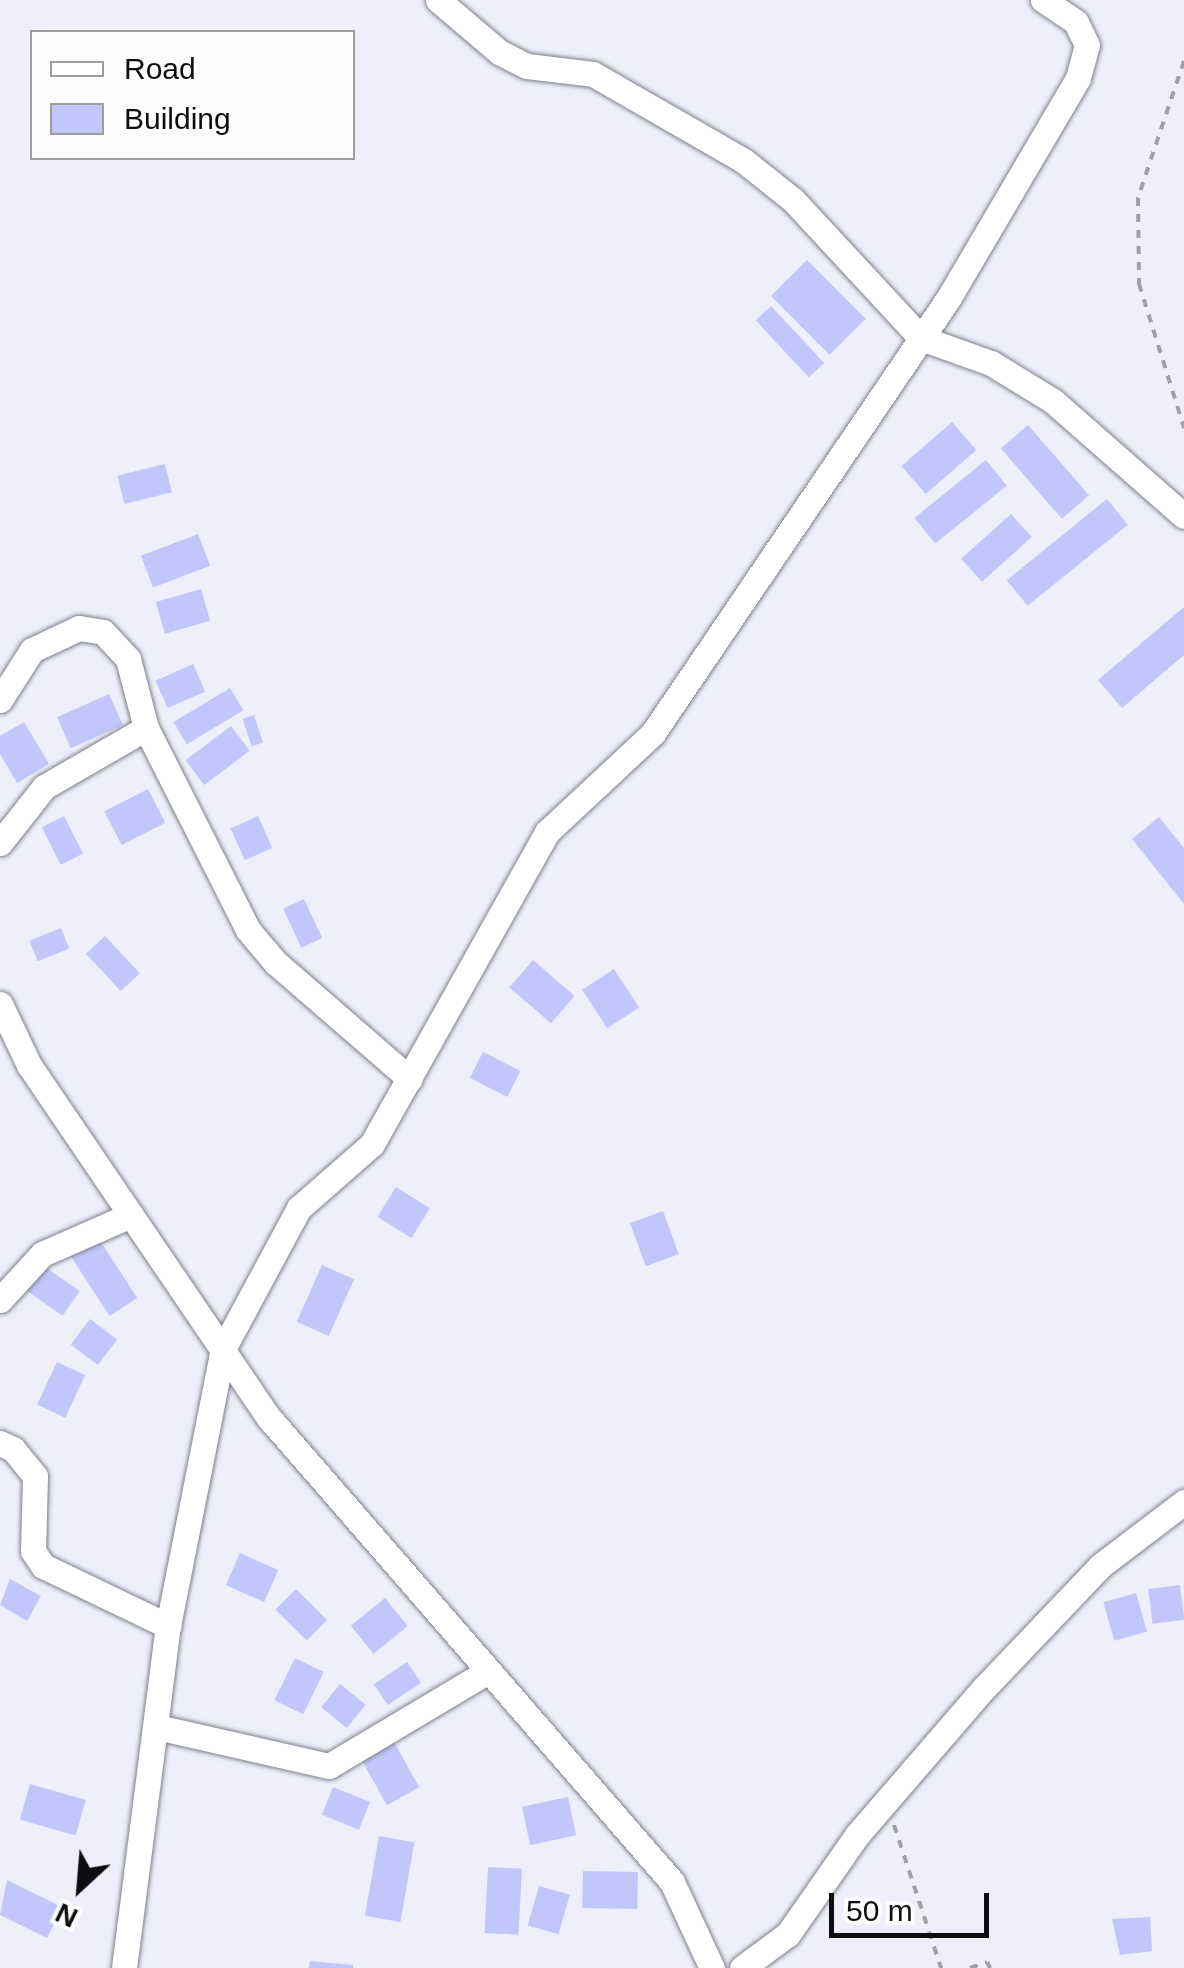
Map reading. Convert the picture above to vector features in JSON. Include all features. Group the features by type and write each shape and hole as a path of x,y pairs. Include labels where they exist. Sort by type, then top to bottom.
{"street":[{"path":"438,0 500,52 527,66 593,74 744,160 793,200 921,338 992,363 1054,401 1184,516"},
{"path":"124,1968 168,1626 222,1349 300,1208 372,1144 547,832 653,734 921,338 1078,78 1087,45 1076,22 1043,0"},
{"path":"0,700 32,650 94,626 128,659 146,728 248,930 276,963 410,1079"},
{"path":"0,843 44,787 146,728"},
{"path":"0,1004 28,1065 308,1468 485,1674 672,1882 710,1960 744,1966 788,1934 886,1801 1100,1566 1184,1502"},
{"path":"0,1300 42,1254 131,1216"},
{"path":"0,1443 14,1449 35,1476 33,1551 43,1566 168,1626"},
{"path":"158,1727 329,1766 485,1674"}],"path":[{"path":"1184,61 1138,198 1139,284 1184,428"},
{"path":"886,1801 942,1968"},
{"path":"970,1968 987,1962 990,1968"}],"building":[{"path":"807,260 866,319 830,355 771,296"},
{"path":"771,306 824,363 809,377 756,320"},
{"path":"952,422 976,450 926,494 901,466"},
{"path":"1028,425 1089,495 1062,519 1001,449"},
{"path":"986,460 1007,486 935,544 915,518"},
{"path":"165,464 172,492 124,504 117,476"},
{"path":"1107,499 1128,525 1028,606 1007,580"},
{"path":"1011,514 1032,537 982,582 961,559"},
{"path":"198,534 210,566 153,588 141,556"},
{"path":"201,589 210,621 165,634 156,602"},
{"path":"1184,607 1184,655 1122,708 1098,680"},
{"path":"193,664 205,691 168,708 156,681"},
{"path":"230,688 243,710 187,744 173,722"},
{"path":"109,694 123,725 71,748 57,717"},
{"path":"254,715 263,743 252,746 243,719"},
{"path":"24,722 49,764 17,783 0,754 0,736"},
{"path":"231,726 250,751 204,785 185,760"},
{"path":"148,789 165,823 122,845 104,811"},
{"path":"64,816 83,853 61,865 42,827"},
{"path":"258,816 272,848 245,860 231,828"},
{"path":"1159,817 1184,848 1184,904 1132,839"},
{"path":"304,899 322,938 301,948 283,909"},
{"path":"61,928 69,948 38,961 29,941"},
{"path":"105,936 140,973 121,991 86,954"},
{"path":"533,960 575,996 551,1023 509,987"},
{"path":"614,969 639,1008 607,1028 582,990"},
{"path":"483,1052 520,1071 507,1097 470,1078"},
{"path":"396,1187 430,1208 411,1238 377,1217"},
{"path":"663,1211 679,1254 646,1266 630,1223"},
{"path":"97,1236 137,1298 110,1316 69,1254"},
{"path":"38,1262 80,1291 63,1316 21,1287"},
{"path":"322,1265 354,1279 329,1336 297,1322"},
{"path":"90,1319 117,1339 98,1365 71,1345"},
{"path":"57,1362 85,1375 65,1418 37,1405"},
{"path":"240,1553 278,1570 264,1602 226,1585"},
{"path":"10,1579 41,1596 27,1621 0,1605"},
{"path":"1180,1585 1184,1620 1153,1624 1148,1589"},
{"path":"296,1589 327,1620 307,1641 275,1610"},
{"path":"1136,1593 1147,1631 1114,1641 1103,1602"},
{"path":"385,1598 408,1626 373,1654 351,1626"},
{"path":"295,1658 324,1672 303,1714 274,1700"},
{"path":"407,1662 421,1683 388,1705 374,1684"},
{"path":"340,1684 366,1705 347,1728 321,1707"},
{"path":"393,1740 419,1787 387,1805 361,1758"},
{"path":"30,1784 86,1800 76,1836 20,1820"},
{"path":"333,1787 370,1802 359,1830 322,1815"},
{"path":"568,1797 576,1835 530,1845 522,1807"},
{"path":"379,1836 414,1842 400,1922 365,1916"},
{"path":"488,1867 522,1869 518,1935 485,1933"},
{"path":"583,1871 638,1872 637,1909 582,1908"},
{"path":"7,1880 62,1907 47,1938 0,1915"},
{"path":"539,1886 570,1895 558,1934 528,1925"},
{"path":"1150,1917 1152,1951 1120,1955 1112,1919"},
{"path":"310,1961 353,1965 353,1968 309,1968"}]}
